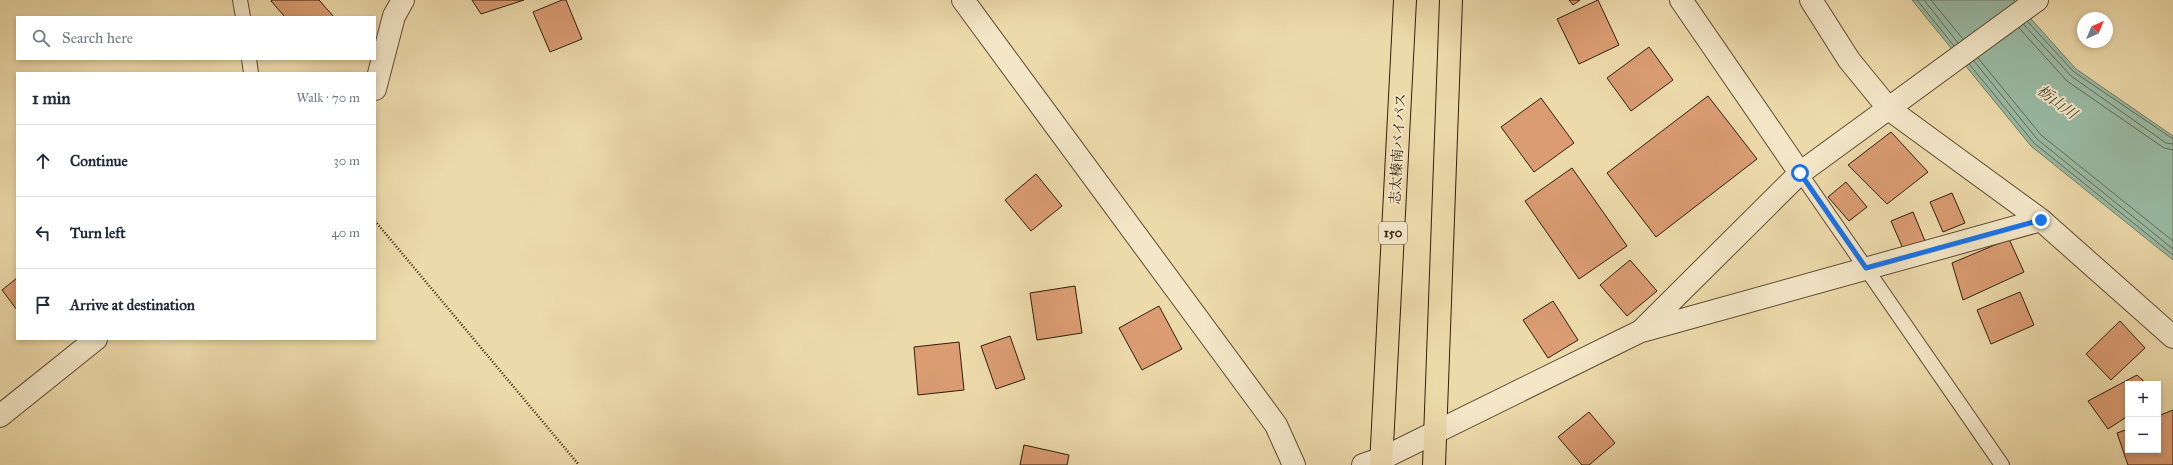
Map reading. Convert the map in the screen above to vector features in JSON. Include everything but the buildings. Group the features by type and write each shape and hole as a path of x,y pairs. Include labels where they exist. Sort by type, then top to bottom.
{"highway":[{"name":"志太榛南バイパス","path":"1375,463 1405,0"},
{"path":"1434,465 1451,0"}],"street":[{"path":"376,85 394,16 403,0"},
{"path":"963,0 1276,425 1294,465"},
{"path":"1681,0 1800,173"},
{"path":"1811,0 1849,60 1895,104 2041,220 2173,337"},
{"path":"1641,331 1800,173 2038,0"},
{"path":"1375,463 1641,331 2041,220"},
{"path":"0,416 95,340"}],"lane":[{"path":"240,0 243,16"},
{"path":"249,60 251,72"},
{"path":"1800,173 2002,465"}],"path":[{"path":"376,222 579,465"}],"water":[{"name":"栃山川","path":"1912,0 2014,0 2076,69 2173,136 2173,260 2031,146"}],"route":[{"path":"1800,173 1866,268 2041,220"}]}
